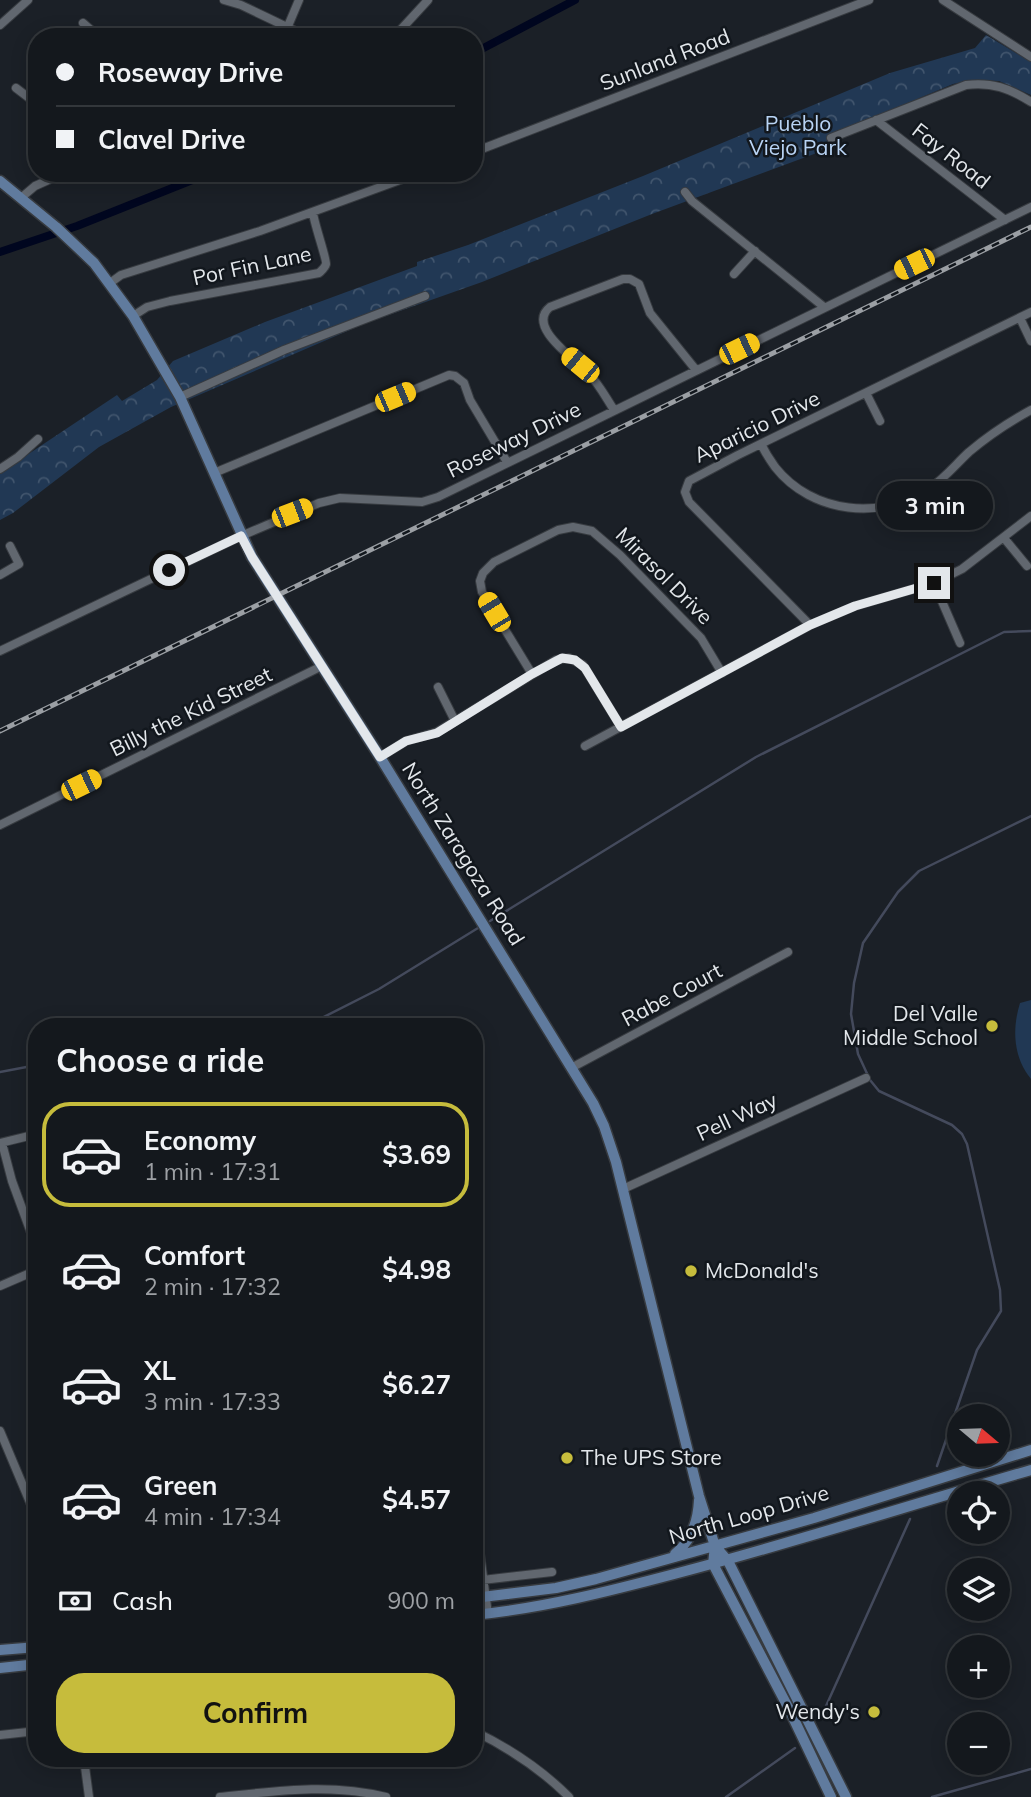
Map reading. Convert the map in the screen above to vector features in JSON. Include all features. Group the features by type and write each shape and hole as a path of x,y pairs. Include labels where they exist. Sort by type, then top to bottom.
{"main road":[{"name":"North Zaragoza Road","path":"0,181 76,246 110,283 133,316 180,397 252,557 380,757 604,1126 623,1189 699,1496 715,1546 728,1561 846,1797"},
{"name":"North Loop Drive","path":"483,1597 556,1588 715,1546 1031,1450"},
{"name":"North Loop Drive","path":"483,1614 594,1596 728,1561 1031,1470"},
{"path":"891,1493 895,1509"},
{"path":"670,1558 684,1547 691,1536 699,1496"},
{"name":"North Zaragoza Road","path":"713,1564 715,1546"},
{"path":"713,1564 789,1709 831,1797"},
{"path":"0,1650 28,1648"},
{"path":"0,1668 28,1665"},
{"path":"789,1709 797,1711 802,1717 831,1777 839,1783"}],"street":[{"path":"0,25 28,0"},
{"path":"224,0 242,5 292,28"},
{"path":"288,26 299,0"},
{"path":"402,28 428,0"},
{"name":"Sunland Road","path":"483,149 869,0"},
{"path":"943,0 1031,57"},
{"path":"83,23 89,28"},
{"path":"831,138 966,85 983,83 1010,89 1031,102"},
{"path":"16,88 28,97"},
{"name":"Fay Road","path":"876,120 1004,220"},
{"path":"22,198 44,182"},
{"path":"110,283 121,275 313,213 395,182"},
{"path":"685,192 692,201 824,307"},
{"name":"Roseway Drive","path":"0,651 241,536 328,500 359,498 402,503 430,499 1031,207"},
{"name":"Por Fin Lane","path":"133,316 147,307 170,301 319,273 326,267 326,259 314,226 313,213"},
{"path":"734,274 755,251"},
{"path":"614,410 595,380 566,353 544,326 543,316 550,307 623,279 632,280 639,284 650,313 696,370"},
{"path":"180,397 284,350 425,296"},
{"name":"Aparicio Drive","path":"810,625 686,498 687,485 693,478 1031,312"},
{"path":"1020,318 1031,341"},
{"path":"214,473 449,375 464,383 470,400 507,462"},
{"path":"866,393 880,421"},
{"path":"761,444 775,468 810,495 841,508 878,508 916,497 931,488 985,439 1031,410"},
{"path":"0,469 38,439"},
{"path":"585,746 810,625 855,606 934,583 962,569 1031,516"},
{"name":"Mirasol Drive","path":"532,674 482,592 480,581 483,573 494,562 558,530 573,527 596,533 620,555 701,638 722,673"},
{"path":"1004,538 1027,566"},
{"path":"0,575 19,564 10,546"},
{"path":"934,583 960,643"},
{"path":"380,757 401,743 437,733 556,660 569,658 585,668 621,727"},
{"name":"Billy the Kid Street","path":"0,825 322,666"},
{"path":"438,687 456,721"},
{"name":"Rabe Court","path":"571,1068 788,952"},
{"name":"Pell Way","path":"623,1189 866,1078"},
{"path":"28,1136 1,1143 28,1226"},
{"path":"0,1286 28,1274"},
{"path":"0,1431 28,1497"},
{"path":"484,1580 552,1572"},
{"path":"483,1573 483,1584"},
{"path":"483,1603 488,1614"},
{"path":"0,1735 28,1732"},
{"path":"483,1736 508,1748 540,1771 569,1797"},
{"path":"85,1767 89,1797"},
{"path":"220,1797 328,1788 355,1790 386,1797"}],"green space":[{"name":"Pueblo Viejo Park","path":"986,35 1031,62 1031,95 999,81 971,80 953,84 874,117 814,154 652,214 482,282 366,323 171,407 99,447 0,520 0,473 117,395 122,401 157,380 173,361 265,322 417,266 417,262 468,245 643,176 890,73 975,48"},
{"path":"1031,1000 1031,1079 1021,1062 1015,1033 1020,1003"}],"waterway":[{"path":"483,48 575,0"},
{"path":"0,252 77,226 187,182"},
{"path":"490,921 756,757 1004,632 1031,631"},
{"path":"937,1466 977,1350 1001,1311 1000,1290 967,1144 962,1134 952,1125 879,1091 870,1080 858,1054 851,1014 854,983 863,943 898,892 919,871 1031,816"},
{"path":"322,1018 379,989 478,928"},
{"path":"0,1072 28,1067"},
{"path":"822,1715 910,1519"},
{"path":"726,1797 795,1748"},
{"path":"932,1797 1031,1769"}],"railway":[{"path":"0,731 1031,227"}],"place":[{"name":"Del Valle Middle School","path":"992,1026"},
{"name":"McDonald's","path":"691,1271"},
{"name":"The UPS Store","path":"567,1458"},
{"name":"Wendy's","path":"874,1712"}],"route":[{"path":"169,570 241,536 380,757 401,743 437,733 562,658 575,660 585,668 621,727 810,625 855,606 934,583"}]}
